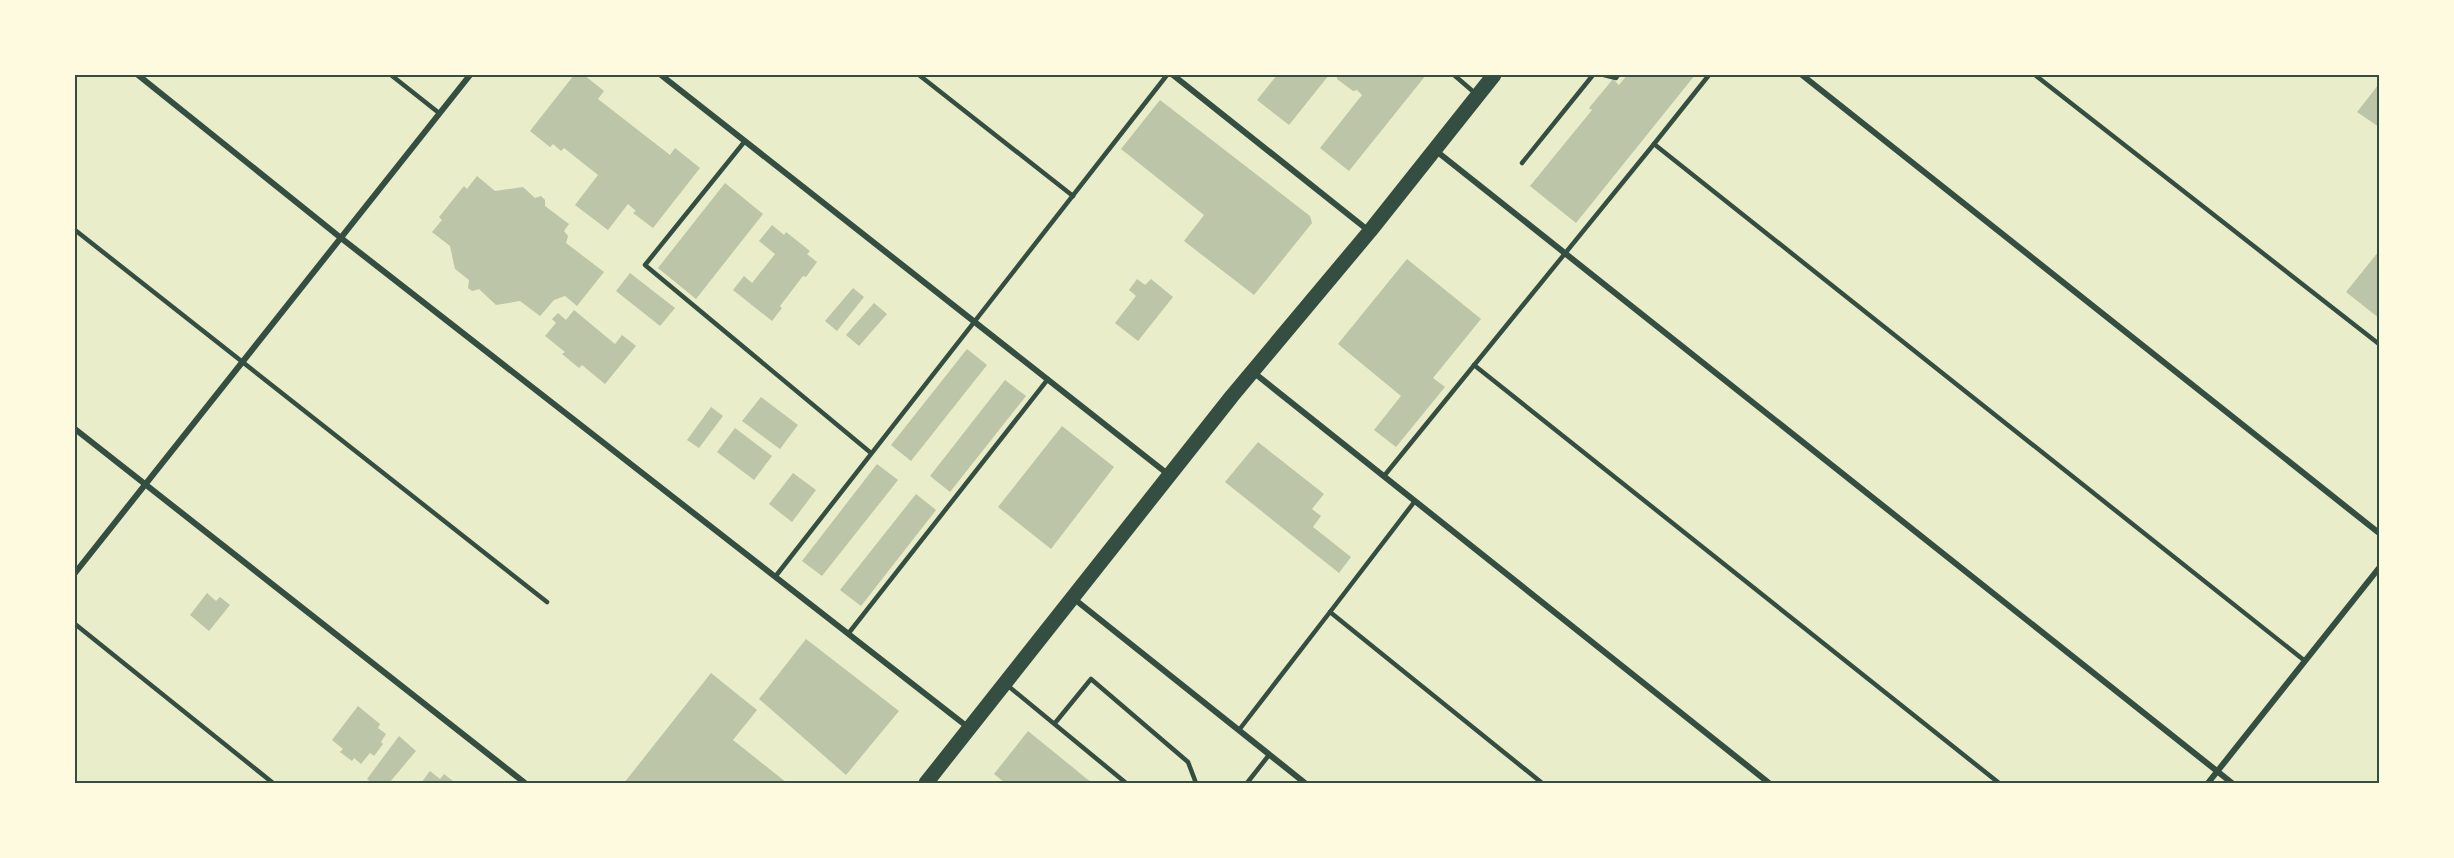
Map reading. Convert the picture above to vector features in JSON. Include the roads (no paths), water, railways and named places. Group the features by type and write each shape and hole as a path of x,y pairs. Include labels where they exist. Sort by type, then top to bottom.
{"main road":[{"path":"932,781 969,728 1072,597 1494,75"}],"street":[{"path":"138,75 341,238 969,728"},
{"path":"75,573 470,75"},
{"path":"661,75 1170,475"},
{"path":"1173,75 1370,231"},
{"path":"1802,75 2379,533"},
{"path":"1435,149 2232,783"},
{"path":"1253,372 1769,783"},
{"path":"75,429 525,783"},
{"path":"2208,783 2379,567"},
{"path":"1072,597 1305,783"}],"lane":[{"path":"391,75 439,113"},
{"path":"919,75 1073,195"},
{"path":"775,577 1167,75"},
{"path":"1454,75 1478,95"},
{"path":"1522,163 1593,75"},
{"path":"1604,75 1616,78 1618,75"},
{"path":"1384,476 1710,75"},
{"path":"2035,75 2379,344"},
{"path":"745,141 645,265 872,453"},
{"path":"1654,144 2305,661"},
{"path":"75,230 547,602"},
{"path":"1474,365 1999,783"},
{"path":"848,634 1048,379"},
{"path":"1239,730 1415,501"},
{"path":"1330,612 1542,783"},
{"path":"75,624 273,783"},
{"path":"1055,723 1091,679 1188,762 1196,783"},
{"path":"1005,683 1126,783"},
{"path":"1247,783 1269,755"}]}
